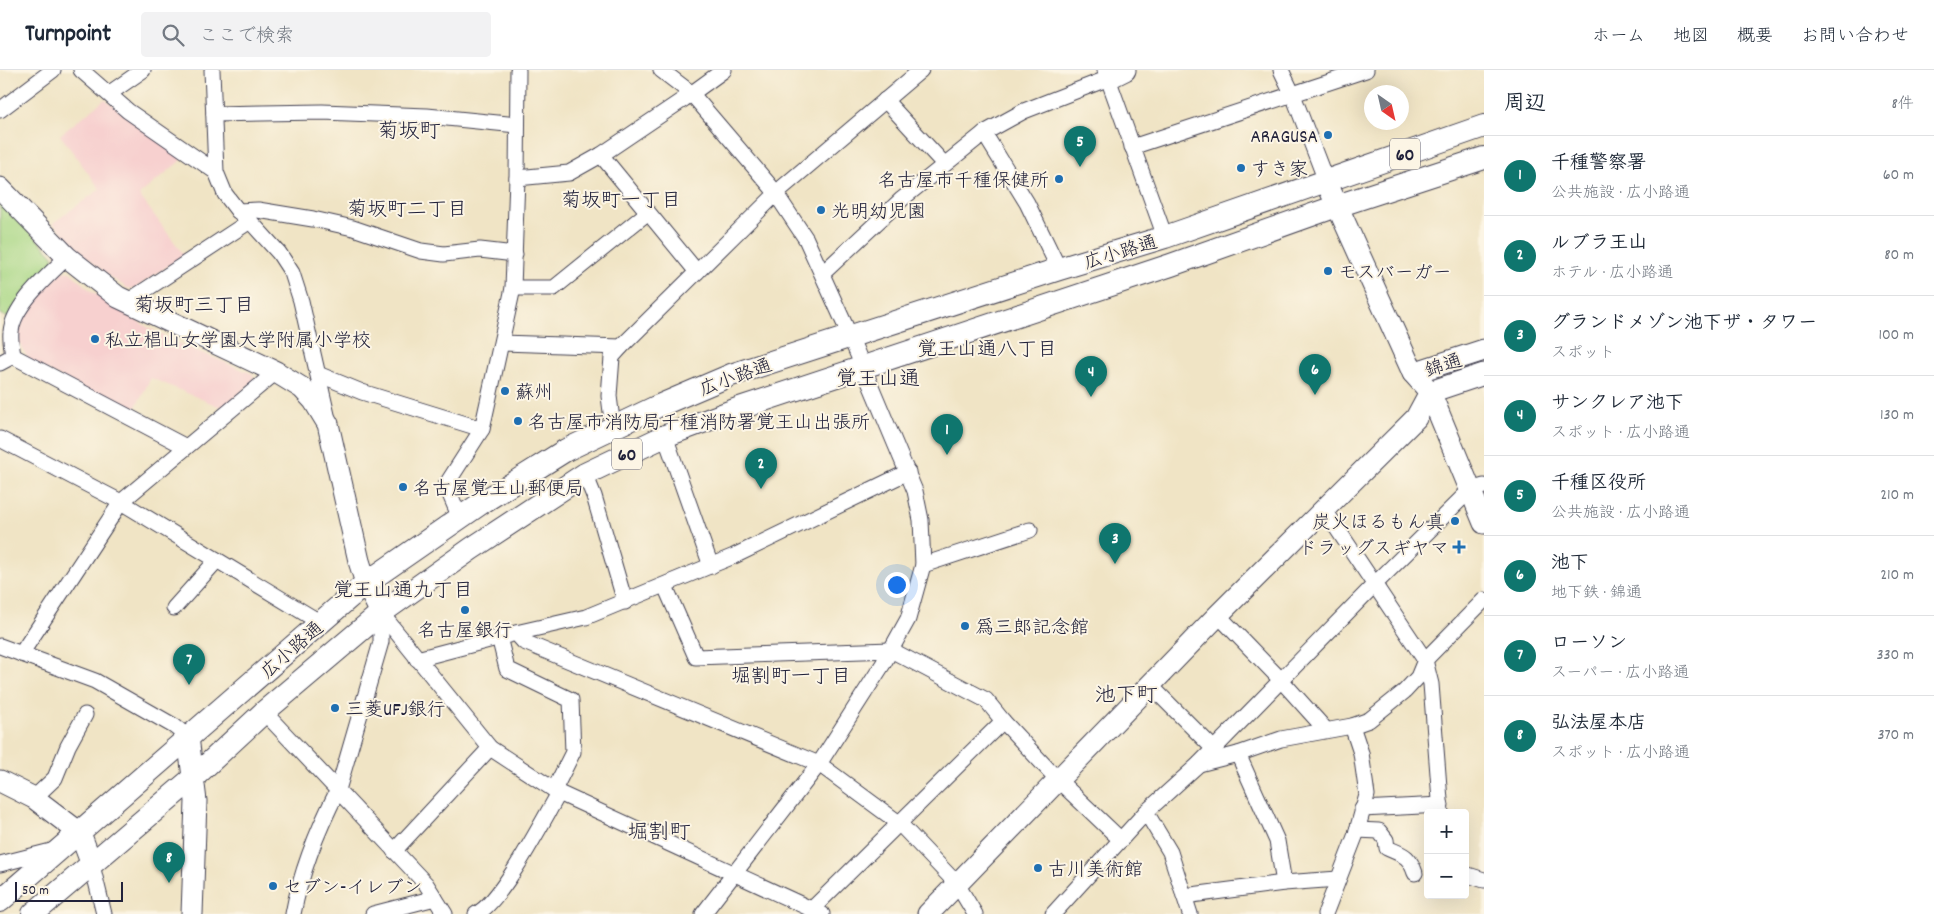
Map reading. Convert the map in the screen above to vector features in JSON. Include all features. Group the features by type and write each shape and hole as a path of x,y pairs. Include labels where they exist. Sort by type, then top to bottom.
{"main road":[{"name":"広小路通","path":"0,901 366,583 460,518 566,450 656,407 731,375 1059,269 1165,237 1484,126"},
{"name":"広小路通","path":"33,914 193,778 264,712 381,613 471,549 585,474 665,436 863,366 1171,265 1338,206 1484,158"}],"street":[{"path":"0,110 54,70"},
{"path":"81,70 110,93 128,111 216,172"},
{"path":"110,93 142,70"},
{"path":"212,70 216,172 225,194 279,253 292,273 301,301 359,561 366,583 381,613 490,748 556,791 817,912 899,823 1003,721"},
{"path":"460,518 446,485 482,429 513,288 518,70"},
{"path":"661,70 691,93 772,188 806,239 823,273 915,491 920,520 923,564 908,619 891,650 819,764 703,914"},
{"path":"517,178 569,173 601,155 724,70"},
{"path":"613,428 609,396 612,357 783,187 921,70"},
{"path":"1281,70 1293,95 1326,181 1413,373 1430,392 1441,420 1477,488 1484,523"},
{"path":"1132,147 1366,70"},
{"path":"823,273 902,199 984,133 1024,111 1113,73 1132,147 1165,237"},
{"path":"885,100 944,164"},
{"path":"214,114 332,113 427,116 517,125"},
{"path":"984,133 1027,203 1059,269"},
{"path":"601,155 697,272"},
{"path":"0,188 67,257 118,297 276,372 302,388 314,400 328,424"},
{"path":"127,302 244,216 258,210 353,228 421,251 444,254 480,250 515,254"},
{"path":"513,288 554,288 647,213"},
{"path":"67,257 41,282 18,312 11,333 7,359 186,447"},
{"path":"502,343 621,347"},
{"name":"錦通","path":"1416,418 1413,373 1484,350"},
{"path":"21,654 121,502 276,372"},
{"path":"318,374 362,392 482,429"},
{"name":"錦通","path":"1416,418 1430,392 1484,374"},
{"path":"928,914 1218,615 1416,418 1441,420"},
{"path":"665,436 711,566"},
{"path":"0,440 121,502 321,623"},
{"path":"417,659 499,637 586,617 711,566 908,472"},
{"path":"585,474 594,496 625,602"},
{"path":"1053,914 1146,812 1199,764 1374,585 1477,488"},
{"path":"1324,509 1425,660 1431,684 1441,809"},
{"path":"923,564 1030,530"},
{"path":"174,608 217,560"},
{"path":"665,586 696,656 891,650 986,700 1058,780 1121,840"},
{"path":"1199,764 1238,754 1281,739 1352,726 1369,720 1405,691 1418,677 1425,660 1484,600"},
{"path":"294,914 302,877 327,812 338,790 381,642 381,613"},
{"path":"1218,615 1326,730"},
{"path":"516,633 524,642 819,764 899,823 957,884 974,914"},
{"path":"476,914 484,910 499,894 556,791 573,752 571,700 507,669 499,637"},
{"path":"0,646 95,681 174,726 188,737 196,801 192,914"},
{"path":"1151,686 1214,749"},
{"path":"264,712 426,884 445,914"},
{"path":"34,798 54,778 68,746 86,715"},
{"path":"1325,914 1357,830 1367,795 1365,773 1352,726"},
{"path":"394,851 490,748"},
{"path":"1238,754 1277,842 1284,883"},
{"path":"0,781 34,798 80,833 92,865 104,914"},
{"path":"1362,809 1424,809"},
{"path":"1146,812 1170,852 1190,914"},
{"path":"1357,830 1379,830 1386,840 1387,848 1407,856 1412,863 1415,873"},
{"path":"0,864 61,848"},
{"path":"1469,875 1484,880"},
{"path":"1184,896 1284,883 1338,879"},
{"path":"373,914 435,898"}],"shaded area":[{"path":"105,99 185,157 139,195 184,255 134,289 127,288 110,277 81,252 53,223 100,189 60,135"},
{"name":"私立椙山女学園大学附属小学校","path":"60,271 70,272 91,291 147,327 178,343 253,374 254,381 223,408 151,378 132,414 29,361 16,336 18,327 26,310"}],"green space":[{"path":"0,200 53,256 54,261 8,318 0,314"}],"place":[{"name":"ARAGUSA","path":"1328,135"},
{"name":"千種区役所","path":"1080,167"},
{"name":"すき家","path":"1241,168"},
{"name":"名古屋市千種保健所","path":"1059,179"},
{"name":"光明幼児園","path":"821,210"},
{"name":"モスバーガー","path":"1328,271"},
{"name":"私立椙山女学園大学附属小学校","path":"95,339"},
{"name":"蘇州","path":"505,391"},
{"name":"池下","path":"1315,395"},
{"name":"サンクレア池下","path":"1091,397"},
{"name":"名古屋市消防局千種消防署覚王山出張所","path":"518,421"},
{"name":"千種警察署","path":"947,455"},
{"name":"名古屋覚王山郵便局","path":"403,487"},
{"name":"ルブラ王山","path":"761,489"},
{"name":"炭火ほるもん真","path":"1455,521"},
{"name":"ドラッグスギヤマ","path":"1459,547"},
{"name":"グランドメゾン池下ザ・タワー","path":"1115,564"},
{"name":"名古屋銀行","path":"465,610"},
{"name":"爲三郎記念館","path":"965,626"},
{"name":"ローソン","path":"189,685"},
{"name":"三菱UFJ銀行","path":"335,708"},
{"name":"古川美術館","path":"1038,868"},
{"name":"弘法屋本店","path":"169,883"},
{"name":"セブン-イレブン","path":"273,886"}],"district":[{"name":"菊坂町","path":"409,130"},
{"name":"菊坂町一丁目","path":"621,199"},
{"name":"菊坂町二丁目","path":"407,208"},
{"name":"菊坂町三丁目","path":"194,304"},
{"name":"覚王山通八丁目","path":"987,348"},
{"name":"覚王山通","path":"878,378"},
{"name":"覚王山通九丁目","path":"403,589"},
{"name":"堀割町一丁目","path":"791,675"},
{"name":"池下町","path":"1126,694"},
{"name":"堀割町","path":"659,831"}]}
